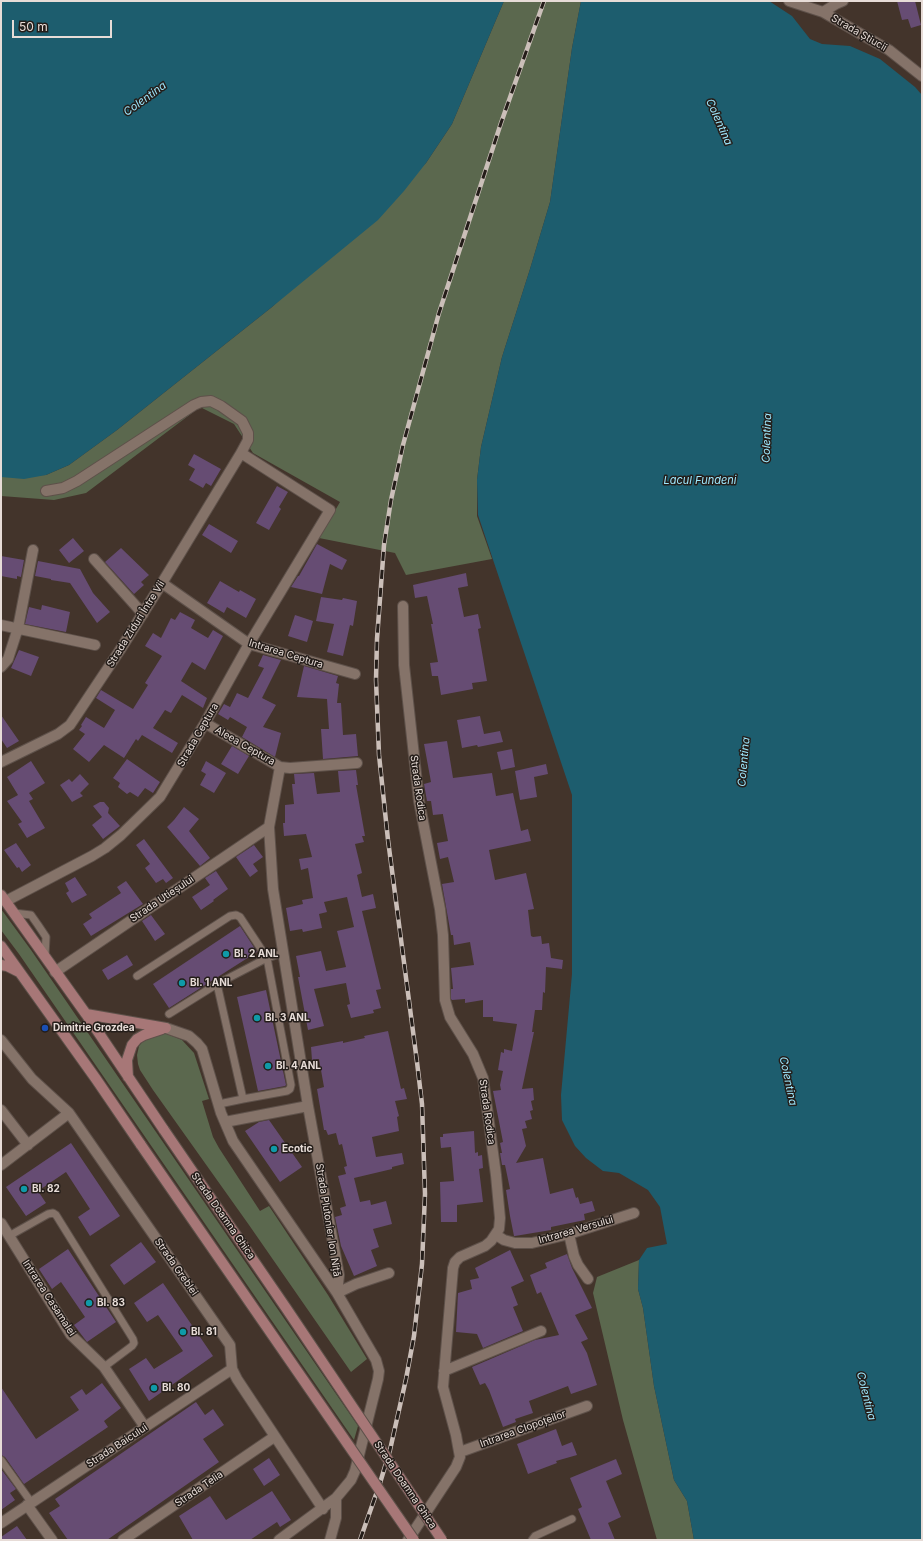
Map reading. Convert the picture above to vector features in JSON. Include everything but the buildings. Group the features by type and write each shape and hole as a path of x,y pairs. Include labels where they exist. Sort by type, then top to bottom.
{"main road":[{"name":"Strada Doamna Ghica","path":"3,898 86,1014 442,1540"},
{"path":"1,946 96,1079 414,1540"},
{"path":"1,965 7,966 20,973"},
{"path":"86,1014 166,1028"},
{"path":"128,1078 127,1060 132,1045 137,1039 144,1035 166,1028"}],"street":[{"name":"Strada Știucii","path":"789,1 823,12 889,50 922,76"},
{"path":"823,12 843,1"},
{"name":"Strada Ziduri Între Vii","path":"1,762 58,734 70,726 162,583 248,440 248,433 242,421 220,406 211,402 201,402 194,405 77,481 62,488 46,491"},
{"name":"Strada Ceptura","path":"3,898 92,856 121,835 160,797 205,723 249,644 330,510 240,453"},
{"path":"1,667 8,659 18,628 32,550"},
{"path":"94,558 143,614"},
{"name":"Intrarea Ceptura","path":"162,583 249,644 355,674"},
{"name":"Strada Rodica","path":"403,606 404,665 418,794 441,915 445,1000 450,1017 473,1054 483,1078 500,1218 499,1229 496,1235"},
{"path":"1,624 95,645"},
{"name":"Aleea Ceptura","path":"205,723 280,767 290,768 356,763"},
{"name":"Strada Plutonier Ion Niță","path":"280,767 268,827 273,889 308,1106 339,1275 337,1293"},
{"name":"Strada Utieșului","path":"55,972 268,827"},
{"path":"166,1028 189,1036 202,1049 225,1122 233,1141 337,1293 376,1360 379,1371 355,1471 348,1485 323,1509 279,1540"},
{"name":"Strada Greblei","path":"1,1040 32,1079 68,1113 230,1345 232,1369 237,1379 323,1509"},
{"path":"225,1122 308,1106"},
{"path":"1,1110 28,1145"},
{"path":"1,1165 68,1113"},
{"name":"Intrarea Versului","path":"496,1235 504,1240 532,1243 568,1234 634,1213"},
{"name":"Intrarea Casamalei","path":"1,1223 71,1335 104,1366 145,1427"},
{"path":"568,1234 576,1260 588,1279"},
{"path":"408,1540 456,1467 460,1457 456,1435 444,1394 444,1371 453,1268 455,1262 460,1257 486,1246 496,1235"},
{"path":"337,1293 356,1284 389,1273"},
{"path":"444,1371 541,1331"},
{"name":"Strada Baicului","path":"1,1523 232,1369"},
{"name":"Intrarea Clopoțeilor","path":"460,1452 587,1406"},
{"name":"Strada Telia","path":"123,1540 274,1437"},
{"path":"330,1540 336,1518 336,1498"},
{"path":"29,1504 52,1540"}],"lane":[{"path":"138,976 230,916 236,915 240,917 267,958 290,1089 287,1091 219,1104"},
{"path":"169,1014 217,984 267,958 283,953"},
{"path":"217,984 243,1099"},
{"path":"9,1236 48,1214 53,1213 56,1215 134,1339 132,1346 104,1366"},
{"path":"1,1460 29,1504"},
{"path":"532,1540 535,1536 572,1519"}],"green space":[{"path":"504,1 581,1 572,48 550,202 502,357 481,447 477,480 477,516 492,559 406,575 395,553 319,538 340,502 253,453 234,424 200,407 86,493 54,500 1,496 1,477 46,475 69,465 117,430 272,307 426,163 452,124"},
{"path":"1,909 31,950 358,1426 354,1440 1,930"},
{"path":"159,1034 167,1034 182,1040 194,1053 209,1099 202,1101 213,1137 219,1148 260,1211 269,1206 328,1295 367,1359 351,1372 140,1070 137,1055 139,1046 144,1040"},
{"path":"639,1260 638,1289 643,1308 654,1386 674,1480 687,1501 694,1540 657,1540 623,1420 593,1293 597,1277"}],"water":[{"name":"Colentina","path":"1,1 504,1 452,124 426,163 404,191 378,220 272,307 117,430 69,465 46,475 24,479 1,477"},
{"name":"Lacul Fundeni","path":"581,1 769,1 792,16 810,39 822,44 850,46 880,59 915,87 922,95 922,1540 694,1540 687,1501 674,1480 654,1386 643,1308 638,1289 639,1260 647,1248 667,1244 660,1207 648,1190 619,1173 603,1171 586,1158 575,1146 562,1120 561,1095 572,974 572,795 478,515 477,480 481,447 502,357 550,202 572,48"}],"railway":[{"path":"360,1540 390,1450 406,1379 414,1336 422,1264 425,1194 422,1104 388,840 379,755 376,680 377,639 384,545 391,500 403,445 439,313 501,123 544,1"}],"place":[{"name":"Bl. 2 ANL","path":"226,954"},
{"name":"Bl. 1 ANL","path":"182,983"},
{"name":"Bl. 3 ANL","path":"257,1018"},
{"name":"Dimitrie Grozdea","path":"45,1028"},
{"name":"Bl. 4 ANL","path":"268,1066"},
{"name":"Ecotic","path":"274,1149"},
{"name":"Bl. 82","path":"24,1189"},
{"name":"Bl. 83","path":"89,1303"},
{"name":"Bl. 81","path":"183,1332"},
{"name":"Bl. 80","path":"154,1388"}]}
